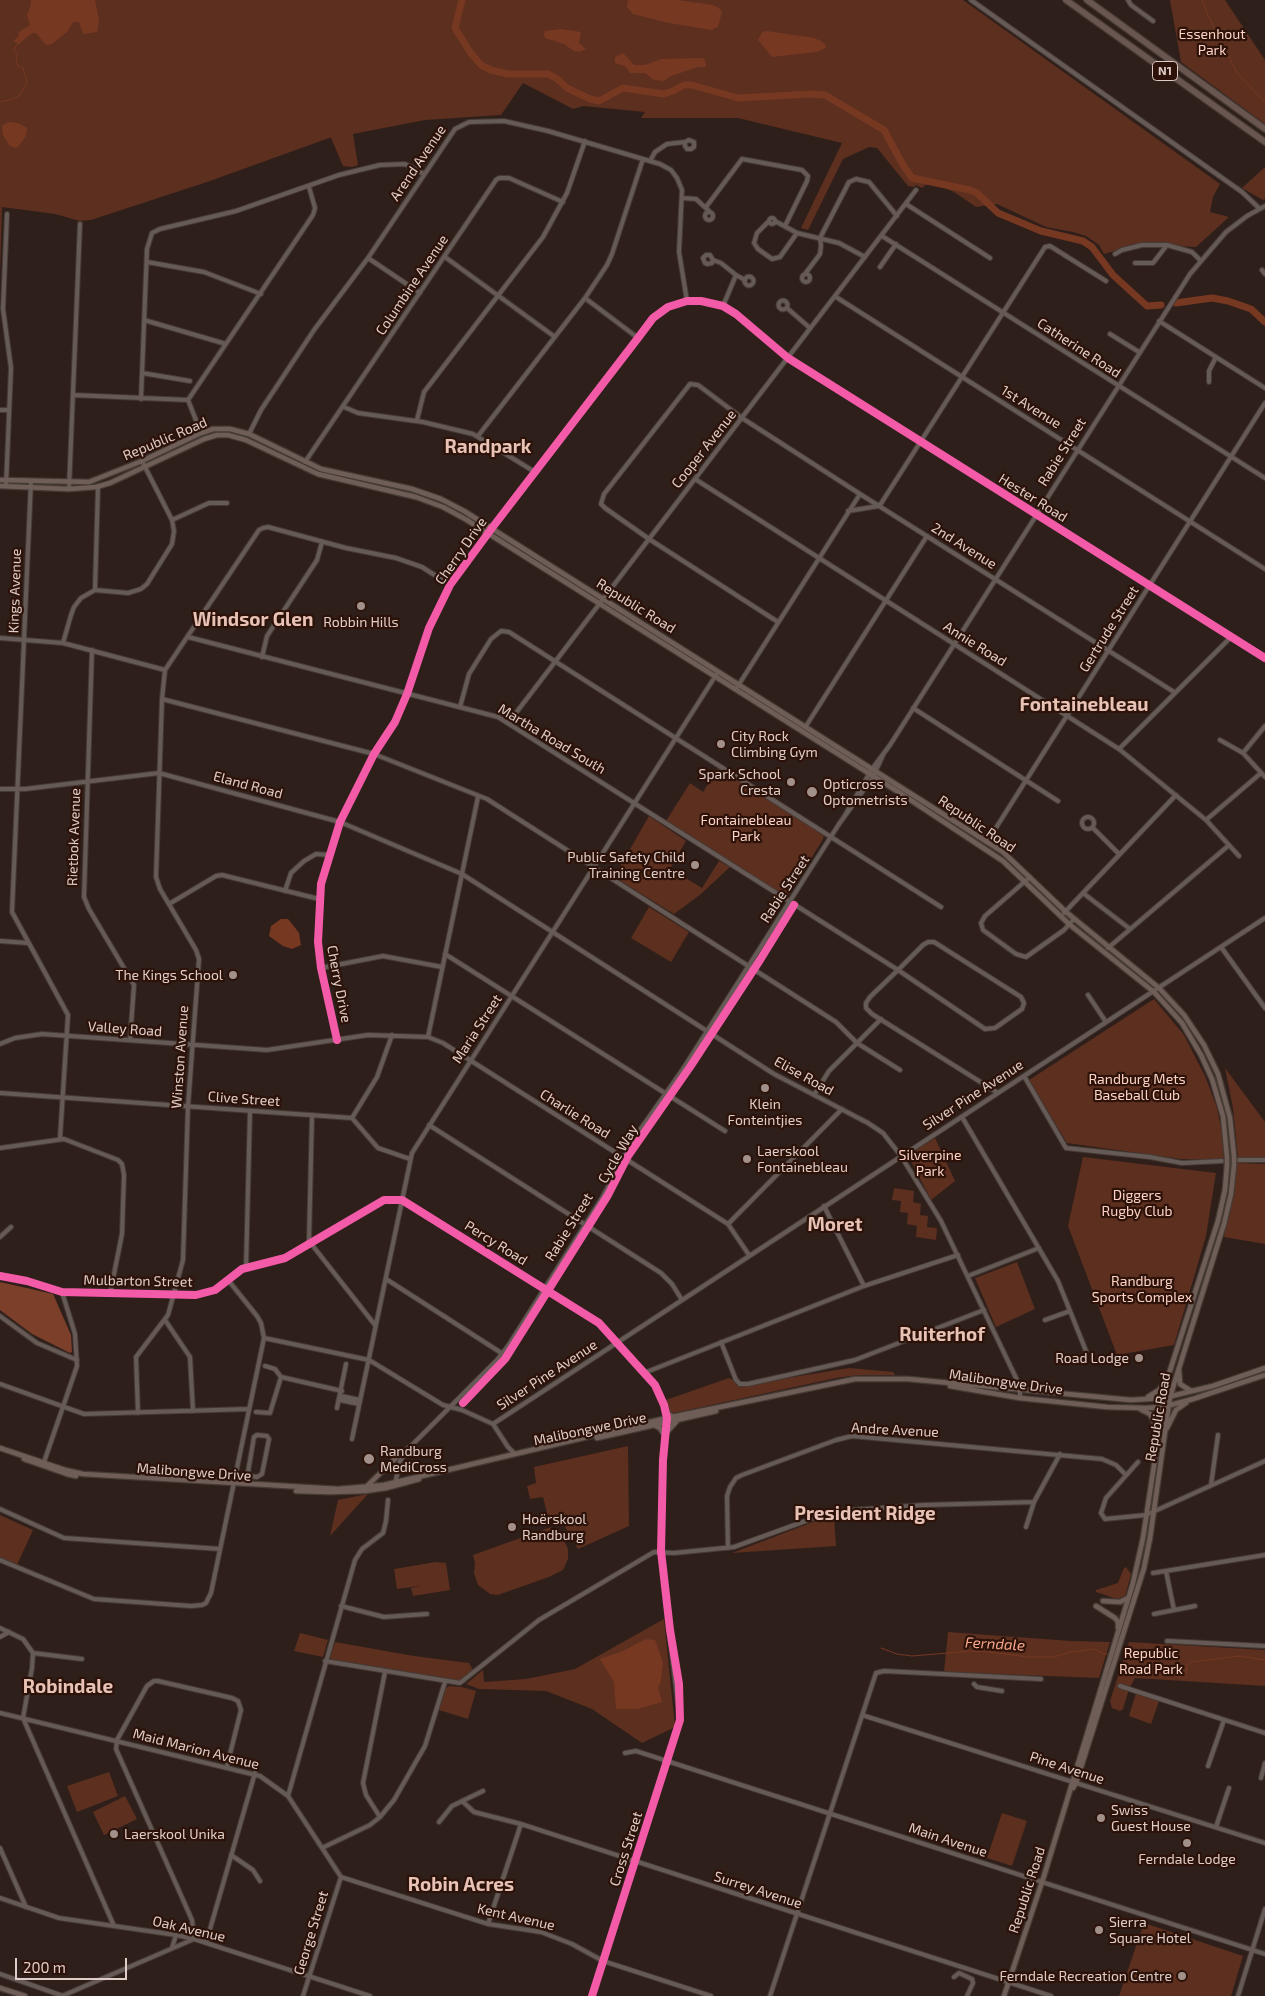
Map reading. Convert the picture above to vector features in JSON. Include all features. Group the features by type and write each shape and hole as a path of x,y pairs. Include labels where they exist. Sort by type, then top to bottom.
{"highway":[{"name":"N1","path":"1066,0 1265,142"},
{"name":"N1","path":"1087,0 1265,129"}],"main road":[{"name":"Republic Road","path":"0,480 69,483 99,480 201,433 218,429 234,430 248,434 305,462 338,473 423,492 455,506 1003,852 1074,919 1159,988 1179,1008 1196,1032 1218,1074 1230,1118 1234,1156 1231,1194 1224,1224 1170,1396 1148,1552 1139,1587 1004,1996"},
{"name":"Republic Road","path":"0,486 69,489 98,487 209,437 222,435 234,436 318,474 431,502 461,516 999,857 1070,924 1154,992 1182,1023 1206,1063 1223,1116 1227,1156 1225,1190 1218,1221 1167,1380 1139,1559 1074,1782"},
{"path":"1181,1358 1179,1381 1184,1388 1192,1392"},
{"name":"Malibongwe Drive","path":"675,1419 861,1378 908,1379 1113,1399 1141,1399 1164,1398 1192,1392 1265,1368"},
{"name":"Malibongwe Drive","path":"233,1485 329,1489 395,1484 667,1420 862,1380 935,1384 1020,1398 1136,1408 1163,1407 1265,1375"},
{"path":"1141,1399 1154,1394 1167,1380"},
{"path":"1165,1432 1176,1410 1193,1399"},
{"path":"1136,1408 1150,1414 1159,1431"},
{"path":"656,1426 666,1435 675,1419 666,1412"},
{"name":"Malibongwe Drive","path":"0,1448 43,1464 83,1474 330,1492 365,1491 656,1426 667,1420"},
{"path":"366,1487 409,1448"},
{"path":"1103,1601 1125,1601 1130,1595"},
{"path":"1096,1606 1118,1622 1116,1642"},
{"path":"0,1988 25,1996"}],"street":[{"path":"971,0 1247,196 1259,208"},
{"path":"1128,0 1131,5 1154,20"},
{"name":"Arend Avenue","path":"248,434 261,410 323,318 368,258 454,129 470,122 507,122 585,141 666,166 675,175 682,190 679,252 687,301"},
{"path":"416,420 424,392 543,237 562,202 585,141"},
{"path":"650,161 655,152 664,145 685,142"},
{"path":"478,436 585,298 610,260 643,159"},
{"path":"706,207 742,160 800,169 806,173 807,181 785,226"},
{"path":"141,399 147,262 149,240 152,233 160,229 236,211 339,175 384,164 410,165 424,174"},
{"name":"Columbine Avenue","path":"305,462 494,183 500,178 509,178 562,202"},
{"path":"805,274 820,252 822,246 820,238 847,184 854,180 869,182 897,216"},
{"path":"188,400 313,215 315,208 309,187"},
{"name":"Cooper Avenue","path":"508,722 916,190"},
{"path":"682,198 696,199 709,211"},
{"path":"906,204 990,258"},
{"name":"Rabie Street","path":"395,1484 400,1461 409,1448 503,1354 602,1198 623,1158 708,1030 1117,386 1200,260 1226,232 1259,208 1265,206"},
{"path":"6,486 11,360 3,309 7,214"},
{"path":"798,233 780,257 772,259 758,249 754,243 757,233 773,218 798,233 839,243 865,257"},
{"path":"69,489 80,224"},
{"name":"Catherine Road","path":"882,236 1265,478"},
{"path":"880,267 896,244"},
{"path":"1115,254 1142,245 1167,245 1192,252 1200,260"},
{"path":"1135,263 1154,263 1167,245"},
{"path":"848,511 879,506 1046,246 1050,246 1106,281"},
{"path":"445,257 555,337"},
{"path":"368,258 420,293"},
{"path":"713,260 721,263 744,280"},
{"path":"147,262 204,272 260,294"},
{"path":"723,306 736,275"},
{"name":"1st Avenue","path":"836,296 1265,569"},
{"path":"585,298 638,338"},
{"name":"Cherry Drive","path":"337,1040 318,950 321,884 340,822 374,754 392,727 407,694 429,628 450,585 638,338 660,312 687,301 706,302 723,306 736,314 788,358"},
{"path":"787,308 810,328"},
{"path":"144,320 226,344"},
{"path":"1159,321 1265,388"},
{"path":"1110,334 1139,352"},
{"path":"1209,382 1209,371 1216,357"},
{"name":"Hester Road","path":"788,358 1263,657"},
{"path":"142,373 190,381"},
{"name":"2nd Avenue","path":"649,539 605,508 602,504 602,497 685,389 690,384 698,385 742,418 1174,692"},
{"path":"73,396 188,400"},
{"path":"188,400 201,433"},
{"name":"Gertrude Street","path":"987,842 1265,403"},
{"path":"344,407 358,413 416,420 478,436 535,472"},
{"path":"0,410 9,410"},
{"path":"63,643 74,607 81,598 95,590 128,593 144,587 172,544 174,532 172,520 142,461"},
{"name":"Annie Road","path":"695,479 1119,749 1206,820 1239,856"},
{"name":"Kings Avenue","path":"28,943 12,912 31,481"},
{"path":"95,590 98,487"},
{"path":"736,689 860,494"},
{"path":"172,520 210,503 227,503"},
{"name":"Winston Avenue","path":"138,1413 136,1357 165,1320 174,1296 184,1253 188,1106 198,957 160,889 156,872 162,699 165,670 259,530 268,527 322,542"},
{"path":"806,726 927,536"},
{"path":"649,539 778,622"},
{"path":"262,657 267,636 317,560 322,542 386,555 409,562 422,567 450,585"},
{"path":"460,707 469,674 491,638 497,633 509,632 941,906"},
{"name":"Martha Road South","path":"188,637 491,714 508,722 634,802 898,970 986,1029 994,1028 1021,1011 1024,1003 1021,997 934,942 926,942 898,970"},
{"path":"1119,749 1231,637"},
{"path":"0,638 63,643 165,670"},
{"name":"Rietbok Avenue","path":"92,650 84,897 89,909 134,985 130,1040"},
{"path":"1263,657 1265,650"},
{"name":"Maria Street","path":"352,1439 410,1159 470,1061 718,671"},
{"path":"162,699 374,754 487,800 839,1024 857,1043 900,1070"},
{"path":"913,708 1058,801"},
{"path":"1242,754 1265,726"},
{"path":"1206,820 1263,775 1242,754 1220,740"},
{"name":"Eland Road","path":"18,790 159,773 340,822 462,874"},
{"path":"0,789 18,790"},
{"path":"1061,916 1176,796"},
{"path":"428,1037 478,797"},
{"path":"1093,828 1119,854"},
{"path":"1108,948 1228,846"},
{"path":"286,891 290,874 304,861 316,854 330,855"},
{"name":"Elise Road","path":"462,874 774,1074 868,1123 883,1133 930,1202 958,1255 1020,1390 1020,1398"},
{"path":"169,904 216,876 222,875 319,899"},
{"path":"1030,877 985,916 982,923 984,930 1016,954 1026,957 1051,940 1074,919"},
{"path":"1083,892 1130,929"},
{"name":"Silver Pine Avenue","path":"493,1424 1265,918"},
{"path":"0,941 28,943 66,1009 68,1018 60,1138"},
{"path":"1221,947 1265,1008"},
{"path":"445,954 725,1131"},
{"path":"321,968 383,956 442,967"},
{"path":"898,970 870,997 866,1003 868,1011 998,1093"},
{"path":"1088,994 1106,1022"},
{"path":"814,1095 829,1071 881,1019"},
{"name":"Valley Road","path":"0,1044 30,1035 267,1050 368,1035 428,1037"},
{"path":"392,1035 377,1077 352,1118 378,1148 410,1159"},
{"name":"Charlie Road","path":"428,1037 442,1043 728,1224 749,1255"},
{"path":"1024,1076 1066,1148 1150,1157 1182,1163 1222,1161"},
{"name":"Clive Street","path":"0,1093 352,1118"},
{"path":"728,1224 842,1109"},
{"path":"246,1268 250,1111"},
{"path":"312,1115 310,1243 376,1326"},
{"path":"962,1117 1058,1281 1086,1351"},
{"path":"429,1126 661,1273 672,1284 682,1300"},
{"path":"0,1148 60,1138 118,1160 123,1166 122,1234 110,1294"},
{"path":"1238,1160 1265,1160"},
{"name":"Mulbarton Street","path":"0,1276 27,1281 62,1292 193,1296 211,1292 238,1271 280,1261 384,1200 402,1200"},
{"name":"Percy Road","path":"402,1200 599,1323 658,1390 667,1420"},
{"path":"824,1206 864,1286"},
{"path":"0,1238 11,1227"},
{"path":"968,1276 1039,1248"},
{"path":"644,1373 864,1286 958,1255"},
{"path":"386,1278 503,1354"},
{"path":"0,1560 97,1599 197,1606 206,1603 211,1593 264,1338 261,1323 257,1316 228,1280"},
{"path":"43,1464 76,1370 75,1334 62,1292"},
{"path":"721,1342 735,1378 740,1384 748,1384 855,1360 984,1310"},
{"path":"1046,1320 1070,1311"},
{"path":"0,1316 37,1343 77,1360"},
{"path":"165,1320 190,1356 193,1411"},
{"path":"264,1338 369,1360 441,1404 493,1424 508,1447 516,1455"},
{"path":"337,1408 341,1396 346,1364"},
{"path":"265,1366 276,1369 281,1377 359,1402"},
{"path":"256,1412 270,1413 281,1377"},
{"path":"0,1384 84,1414 249,1409"},
{"name":"Cross Street","path":"592,1996 680,1725 680,1710 661,1551 667,1420"},
{"path":"256,1435 268,1438 262,1474 259,1477 250,1476 248,1473 253,1443 256,1435"},
{"path":"1211,1485 1218,1435"},
{"name":"Andre Avenue","path":"728,1548 727,1496 731,1484 736,1478 742,1474 836,1440 860,1436 1060,1454 1108,1460 1126,1475"},
{"path":"242,1441 253,1443"},
{"path":"505,1457 508,1447"},
{"path":"1026,1527 1034,1502 1060,1454"},
{"path":"1138,1462 1106,1498 1101,1509 1102,1516 1113,1519 1146,1515 1265,1461"},
{"path":"288,1796 325,1661 358,1555 382,1535 385,1530 388,1500"},
{"path":"325,1661 458,1684 463,1682 539,1620 652,1553 728,1548 834,1512 924,1505 1034,1502"},
{"path":"0,1509 64,1538 220,1549"},
{"path":"1153,1574 1265,1555"},
{"path":"1166,1571 1174,1610"},
{"path":"341,1606 384,1617 427,1614"},
{"path":"1154,1614 1195,1606"},
{"path":"0,1628 28,1643 33,1653 23,1718 114,1926"},
{"path":"0,1638 9,1632"},
{"path":"1167,1641 1265,1646"},
{"path":"33,1653 82,1660"},
{"path":"770,1996 876,1673 884,1671 974,1680 1040,1679"},
{"path":"380,1817 366,1795 364,1783 385,1672"},
{"path":"974,1680 977,1687 1002,1691"},
{"path":"0,1974 63,1996 194,1939 192,1920 117,1752 117,1740 147,1686 154,1681 232,1698 238,1701 241,1710 227,1766"},
{"path":"322,1848 358,1831 380,1817 394,1800 423,1752 445,1682"},
{"path":"1120,1686 1265,1733"},
{"name":"Maid Marion Avenue","path":"0,1713 255,1773 288,1796 341,1877"},
{"name":"Pine Avenue","path":"862,1715 1265,1843"},
{"path":"1208,1766 1224,1720"},
{"name":"Main Avenue","path":"625,1754 636,1751 1265,1954"},
{"path":"1261,1778 1265,1763"},
{"path":"206,1943 255,1773"},
{"path":"1216,1827 1229,1788"},
{"path":"438,1822 450,1808 483,1791"},
{"name":"Surrey Avenue","path":"462,1801 474,1812 521,1824 1051,1996"},
{"path":"488,1924 521,1824"},
{"path":"0,1848 26,1907"},
{"path":"231,1855 253,1870 260,1881"},
{"name":"Kent Avenue","path":"341,1877 488,1924 526,1929 558,1938 603,1961 711,1996"},
{"name":"George Street","path":"303,1996 341,1877"},
{"name":"Oak Avenue","path":"0,1898 59,1918 194,1939 370,1996"},
{"path":"1238,1996 1265,1909"},
{"path":"172,1948 176,1935"},
{"path":"954,1977 959,1973 972,1979 973,1983 967,1996"}],"green space":[{"path":"0,0 963,0 1220,184 1213,197 1210,212 1229,217 1196,247 1139,244 1104,254 1099,245 1086,236 1046,227 997,204 976,207 954,192 930,182 922,188 916,185 914,187 908,186 877,148 869,147 843,159 808,230 801,228 842,143 738,118 641,118 645,112 583,106 573,109 523,83 501,115 425,120 353,134 358,165 352,167 343,166 331,138 329,138 210,181 91,220 80,221 55,214 2,207 0,273"},
{"name":"Essenhout Park","path":"1170,0 1225,0 1265,60 1265,124 1181,62"},
{"path":"1265,167 1265,199 1263,200 1242,188"},
{"name":"Fontainebleau Park","path":"719,767 824,834 823,839 788,896 781,894 666,821 690,783 703,792"},
{"path":"649,816 686,841 670,869 702,888 719,861 730,867 701,894 674,914 614,877"},
{"path":"649,907 689,932 671,962 631,938"},
{"name":"Randburg Mets Baseball Club","path":"1154,999 1184,1035 1205,1076 1217,1108 1222,1133 1224,1160 1181,1159 1067,1143 1029,1080"},
{"path":"1225,1068 1265,1122 1265,1158 1238,1158 1233,1108"},
{"name":"Silverpine Park","path":"935,1138 955,1181 931,1200 908,1155"},
{"path":"1083,1157 1216,1173 1206,1236 1174,1345 1117,1355 1068,1226"},
{"path":"1237,1163 1265,1164 1265,1244 1224,1237"},
{"path":"894,1188 914,1191 913,1202 921,1204 920,1215 928,1216 927,1227 937,1228 936,1240 916,1237 917,1226 907,1224 908,1213 900,1212 901,1201 892,1200"},
{"path":"1017,1262 1035,1309 996,1327 975,1278"},
{"path":"849,1368 893,1372 895,1375 858,1375 836,1378 674,1413 670,1412 663,1401 729,1378 750,1384"},
{"path":"628,1446 629,1526 578,1549 560,1518 548,1517 543,1497 530,1499 527,1486 536,1483 534,1467"},
{"path":"368,1494 330,1536 338,1500"},
{"path":"0,1515 33,1530 17,1565 0,1559"},
{"path":"834,1516 836,1546 732,1553 826,1517"},
{"path":"551,1527 552,1532 559,1534 563,1538 568,1549 568,1559 563,1570 549,1577 498,1595 490,1594 478,1585 474,1573 475,1563 473,1555"},
{"path":"436,1562 446,1563 450,1590 413,1596 411,1588 420,1586 397,1589 394,1569"},
{"path":"1126,1567 1131,1574 1125,1596 1117,1599 1096,1592 1096,1590 1118,1583"},
{"path":"664,1619 675,1727 642,1743 592,1709 546,1691 479,1689 466,1684 483,1670 484,1682 526,1679 575,1669"},
{"path":"948,1632 1110,1642 1099,1678 944,1672"},
{"path":"300,1633 328,1640 323,1657 294,1651"},
{"path":"335,1642 414,1656 469,1663 473,1670 459,1681 332,1660 330,1657"},
{"name":"Republic Road Park","path":"1129,1642 1265,1650 1265,1686 1135,1678 1129,1689 1123,1709 1120,1711 1112,1708 1110,1701"},
{"path":"449,1686 476,1691 468,1719 439,1710 446,1688"},
{"path":"1136,1693 1159,1701 1151,1724 1129,1716"},
{"path":"109,1772 118,1796 77,1812 67,1786"},
{"path":"125,1796 137,1819 104,1835 93,1812"},
{"path":"1002,1813 1027,1821 1012,1866 987,1858"},
{"name":"Ferndale Recreation Centre","path":"1144,1923 1243,1956 1231,1996 1119,1996"}],"shaded area":[{"path":"31,0 95,0 99,20 97,32 83,34 79,22 73,22 68,31 52,44 46,45 36,33 32,33 19,44 13,41 18,37 19,32 30,25 27,15"},
{"path":"628,0 677,0 712,5 718,7 722,12 718,27 711,30 669,23 633,14 627,7"},
{"path":"561,29 581,32 579,43 586,49 580,52 574,51 564,44 545,38 545,31"},
{"path":"767,31 814,38 825,44 826,48 816,52 772,57 758,40 762,32"},
{"path":"623,53 634,65 645,65 661,59 702,58 705,59 706,65 705,67 698,67 671,76 664,81 654,80 645,73 630,73 625,66 615,63 615,57"},
{"path":"8,122 18,123 27,128 26,136 18,147 15,148 9,145 3,135 2,126"},
{"path":"281,919 288,919 293,925 299,933 301,945 292,949 283,946 269,936 271,926"},
{"path":"0,1282 53,1294 71,1335 72,1352 70,1353 32,1334 0,1310"},
{"path":"646,1639 655,1640 663,1663 661,1681 658,1687 662,1702 638,1709 616,1709 614,1682 600,1659 623,1651"}],"waterway":[{"path":"462,0 455,28 470,52 481,65 491,70 508,74 548,74 556,78 567,88 590,99 599,101 623,88 664,94 684,85 692,85 738,98 825,95 884,130 912,178 970,190 977,193 998,213 1041,231 1083,241 1092,247 1113,275 1147,306 1161,305"},
{"path":"1202,0 1237,73 1265,102"},
{"path":"0,102 20,95 27,82 23,68 18,66 16,61 17,55 14,49 19,42"},
{"path":"1176,303 1212,298 1228,301 1251,309 1265,322"},
{"name":"Ferndale","path":"881,1648 897,1654 912,1656 971,1651 1028,1657 1054,1657 1071,1652 1094,1649 1108,1654"},
{"name":"Ferndale","path":"1124,1653 1132,1650 1141,1651 1145,1653 1152,1666 1156,1669 1166,1669 1173,1675 1180,1677 1186,1674 1187,1665 1191,1662 1239,1656 1265,1660"}],"cycle path":[{"path":"337,1040 321,968 318,942 321,884 340,822 374,754 395,722 407,694 429,628 450,585 653,318 668,307 687,301 701,301 723,306 736,314 788,358 1265,658"},
{"name":"Cycle Way","path":"463,1403 505,1359 608,1195 628,1156 690,1067 794,905"},
{"path":"0,1276 27,1281 62,1292 196,1295 215,1290 242,1269 285,1258 384,1200 402,1200 599,1323 655,1385 664,1405 667,1418 663,1460 661,1551 670,1630 679,1684 680,1720 592,1996"}],"place":[{"name":"Robbin Hills","path":"361,606"},
{"name":"City Rock Climbing Gym","path":"721,744"},
{"name":"Spark School Cresta","path":"791,782"},
{"name":"Opticross Optometrists","path":"812,792"},
{"name":"Public Safety Child Training Centre","path":"695,865"},
{"name":"The Kings School","path":"233,975"},
{"name":"Klein Fonteintjies","path":"765,1088"},
{"name":"Laerskool Fontainebleau","path":"747,1159"},
{"name":"Road Lodge","path":"1139,1358"},
{"name":"Randburg MediCross","path":"369,1459"},
{"name":"Hoërskool Randburg","path":"512,1527"},
{"name":"Swiss Guest House","path":"1101,1818"},
{"name":"Laerskool Unika","path":"114,1834"},
{"name":"Ferndale Lodge","path":"1187,1843"},
{"name":"Sierra Square Hotel","path":"1099,1930"},
{"name":"Ferndale Recreation Centre","path":"1182,1976"}],"district":[{"name":"Randpark","path":"488,447"},
{"name":"Windsor Glen","path":"253,620"},
{"name":"Fontainebleau","path":"1084,705"},
{"name":"Moret","path":"835,1225"},
{"name":"Ruiterhof","path":"942,1335"},
{"name":"President Ridge","path":"865,1514"},
{"name":"Robindale","path":"68,1687"},
{"name":"Robin Acres","path":"461,1885"}],"park label":[{"name":"Diggers Rugby Club","path":"1137,1204"},
{"name":"Randburg Sports Complex","path":"1142,1289"}]}
